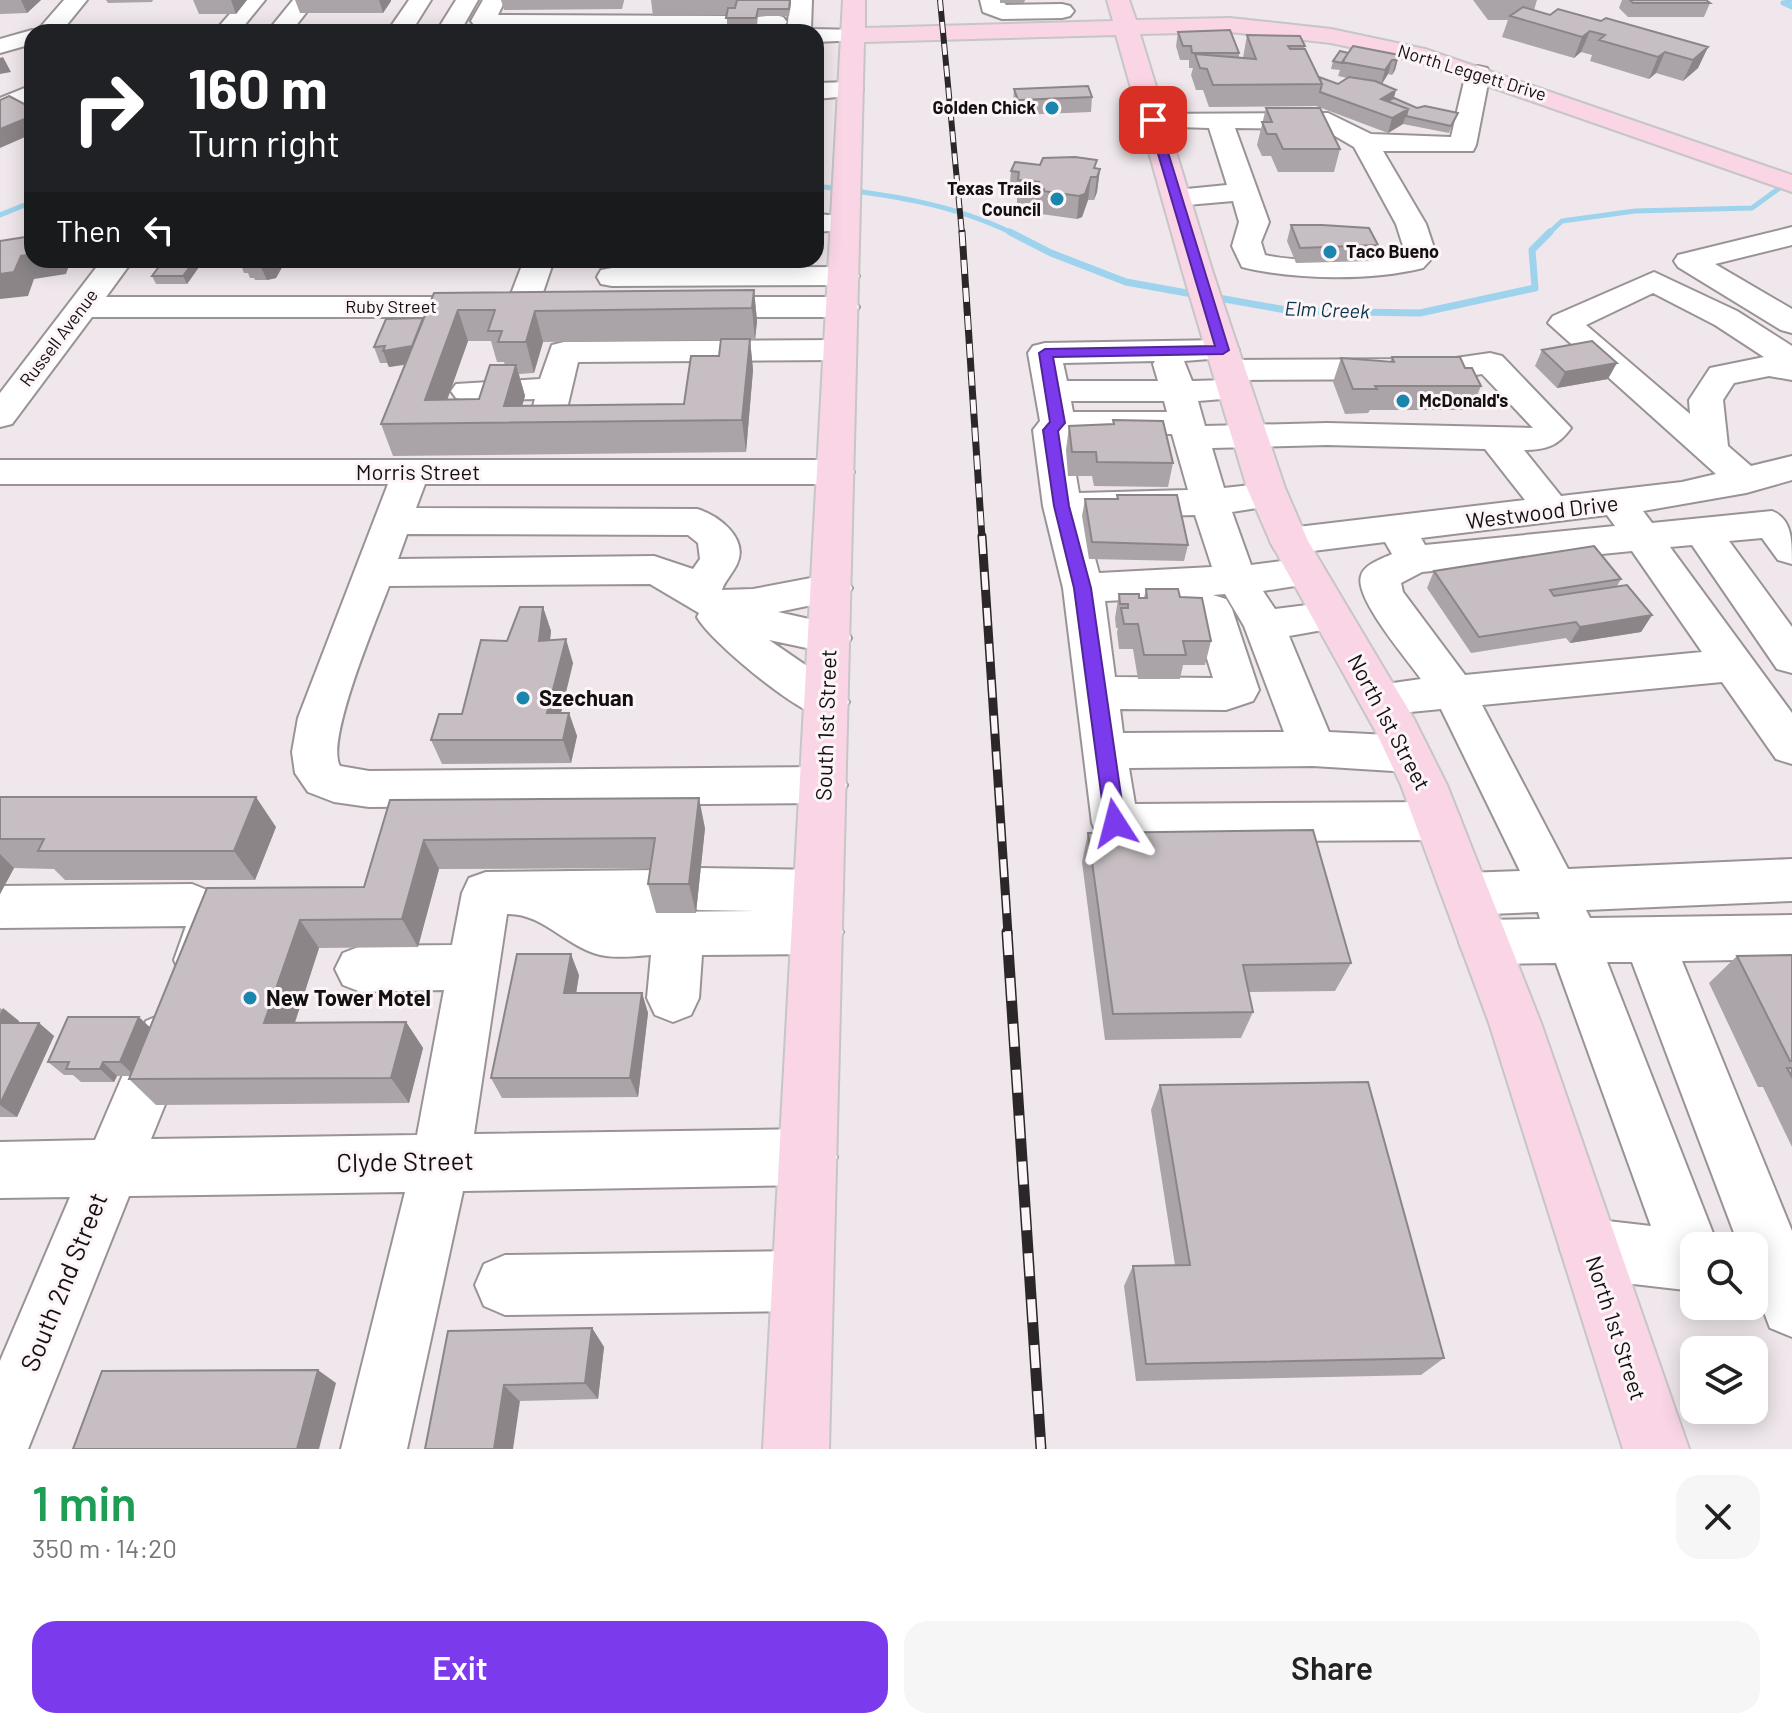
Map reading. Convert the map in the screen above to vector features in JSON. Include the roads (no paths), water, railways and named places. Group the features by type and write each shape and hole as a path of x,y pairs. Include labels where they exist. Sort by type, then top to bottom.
{"main road":[{"name":"South 1st Street","path":"796,1449 842,311 835,221 847,167 843,73 852,35 854,0"},
{"name":"North 1st Street","path":"1118,0 1198,273 1269,495 1297,557 1409,754 1438,821 1515,1023 1656,1449"},
{"name":"North Leggett Drive","path":"852,35 943,32 1063,13 1125,26 1230,25 1331,36 1425,56 1478,73 1792,184"}],"street":[{"path":"55,24 76,0"},
{"path":"233,24 254,0"},
{"path":"286,24 305,0"},
{"path":"404,24 420,0"},
{"path":"453,24 467,0"},
{"path":"494,0 483,21 525,13 577,13 728,23"},
{"path":"991,0 991,7 1002,12 1063,13"},
{"path":"773,13 804,22"},
{"path":"824,27 852,35"},
{"path":"0,34 24,36"},
{"path":"0,46 24,38"},
{"path":"824,86 843,73"},
{"path":"1153,120 1328,121 1365,142 1463,145 1478,73"},
{"path":"0,82 24,80"},
{"path":"0,107 24,96"},
{"path":"1219,120 1248,206 1246,251 1253,261 1282,268 1412,262 1421,254 1411,224 1365,142"},
{"path":"1176,197 1208,197 1248,206"},
{"path":"1792,236 1689,261 1792,323"},
{"name":"Russell Avenue","path":"0,416 112,268"},
{"name":"Ruby Street","path":"83,307 536,307 538,268"},
{"path":"611,281 842,311"},
{"path":"1785,533 1737,483 1710,449 1564,323 1654,281 1726,318 1792,360"},
{"path":"668,307 842,311"},
{"path":"605,427 545,428 564,352 718,364 842,311"},
{"path":"1167,351 1236,580 1264,625 1313,749"},
{"path":"1055,407 1185,417 1230,375 1317,369 1449,369 1490,363 1553,428 1548,435 1538,439 1327,434 1230,375 1167,351 1045,353 1055,407 1051,430 1062,506 1083,588 1115,823 1438,821"},
{"path":"455,426 482,355"},
{"path":"1710,449 1706,400 1722,375 1769,366 1792,370"},
{"path":"1317,369 1352,375 1454,376 1480,380 1493,389 1518,428 1515,432 1482,439"},
{"path":"1317,369 1327,434"},
{"path":"1185,417 1230,375"},
{"path":"468,391 555,389"},
{"path":"1482,439 1553,511"},
{"name":"Westwood Drive","path":"1083,588 1236,580 1297,557 1405,544 1553,511 1629,519 1792,468"},
{"name":"Morris Street","path":"0,472 836,472"},
{"path":"411,472 320,718 313,753 315,771 324,780 351,788 369,789 824,785"},
{"path":"1062,506 1210,502 1269,495"},
{"path":"1683,1232 1562,914 1453,691 1383,595 1380,577 1405,544 1629,519 1702,531 1785,533"},
{"path":"1629,519 1792,747"},
{"path":"393,521 697,522 717,538 720,560 695,593"},
{"path":"1702,531 1792,658"},
{"path":"374,573 654,570 672,576 695,593 730,630 763,658 827,702"},
{"path":"1097,693 1226,694 1238,690 1212,609 1153,609 1132,586"},
{"path":"695,593 753,603 832,588"},
{"path":"695,593 788,632 830,638"},
{"path":"1264,625 1331,616"},
{"path":"1380,699 1733,665"},
{"path":"1103,751 1313,749 1409,754"},
{"path":"1484,942 1562,914 1792,880"},
{"path":"374,1449 441,1161 486,893 532,893 819,911"},
{"path":"1466,894 1562,914 1648,938 1792,937"},
{"path":"673,998 678,904"},
{"name":"South 2nd Street","path":"0,907 192,905 209,913 211,930 0,1438"},
{"path":"1648,938 1774,1280"},
{"path":"361,969 473,967"},
{"name":"Clyde Street","path":"0,1170 809,1157"},
{"path":"1590,1249 1680,1259"},
{"path":"505,1285 803,1281"}],"waterway":[{"name":"Elm Creek","path":"1792,1 1783,3 1792,7"},
{"name":"Elm Creek","path":"1548,234 1562,221 1635,211 1752,208 1792,179"},
{"name":"Elm Creek","path":"824,187 942,207 1013,234"},
{"name":"Elm Creek","path":"0,215 24,205"},
{"name":"Elm Creek","path":"1013,234 1051,253 1126,282 1198,295"},
{"name":"Elm Creek","path":"1213,297 1292,311 1420,313 1535,288 1532,250 1548,234"}],"railway":[{"path":"940,0 962,234"},
{"path":"962,232 982,538"},
{"path":"982,536 1008,934"},
{"path":"1007,932 1041,1449"}],"place":[{"name":"Golden Chick","path":"1052,108"},
{"name":"Texas Trails Council","path":"1057,199"},
{"name":"Taco Bueno","path":"1330,252"},
{"name":"McDonald's","path":"1403,401"},
{"name":"Szechuan","path":"523,698"},
{"name":"New Tower Motel","path":"250,998"}]}
